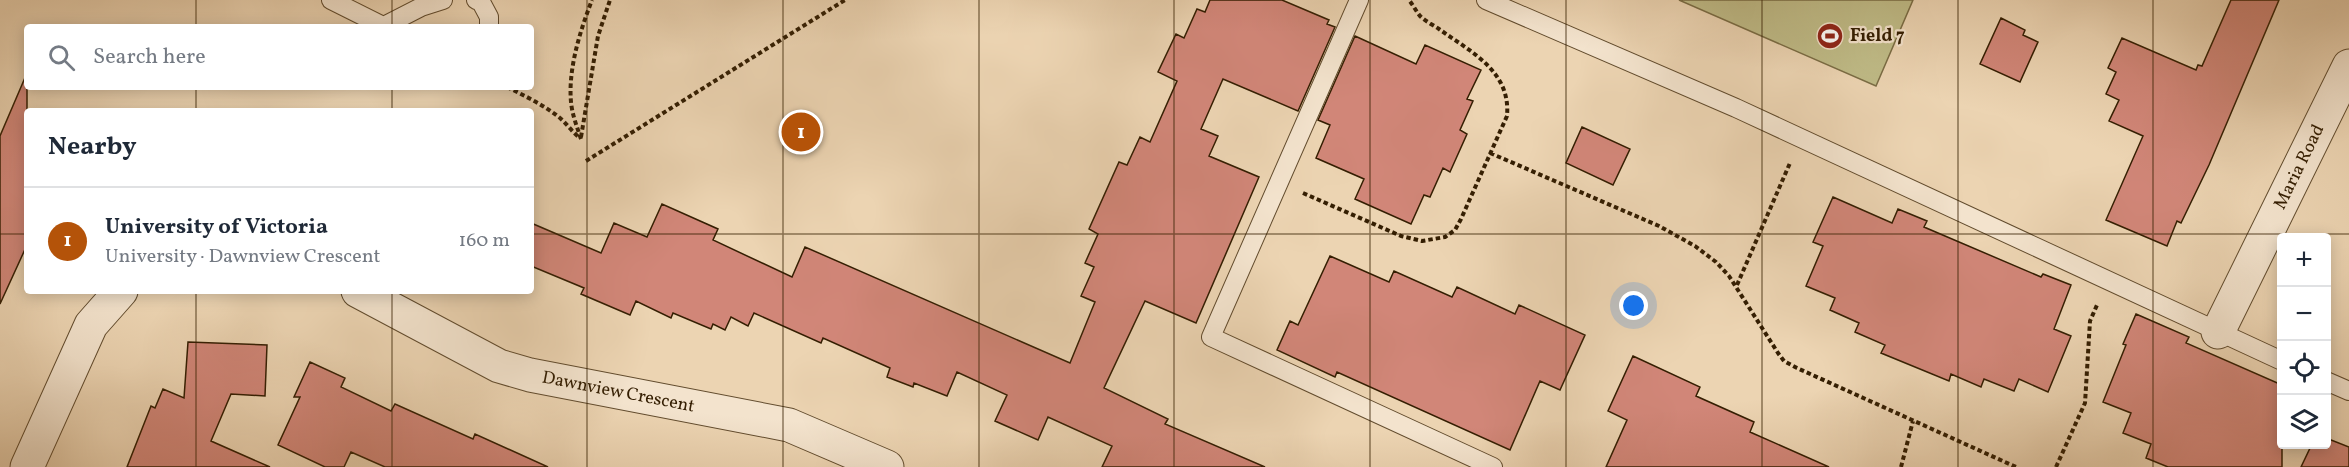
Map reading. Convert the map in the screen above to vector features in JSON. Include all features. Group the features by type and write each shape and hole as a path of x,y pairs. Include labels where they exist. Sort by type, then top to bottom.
{"street":[{"name":"Maria Road","path":"2218,332 2349,66"},
{"path":"27,467 91,325 118,294"},
{"name":"Dawnview Crescent","path":"364,294 499,366 530,375 789,425 887,467"}],"lane":[{"path":"331,0 378,24"},
{"path":"390,24 421,7 443,0"},
{"path":"476,0 481,2 489,17 489,24"},
{"path":"1359,0 1211,338 1493,467"},
{"path":"1486,0 1736,108 2277,359"},
{"path":"2331,383 2349,391"}],"path":[{"path":"581,139 571,104 571,86 575,55 592,0"},
{"path":"581,139 585,124 588,84 598,36 610,0"},
{"path":"586,161 845,0"},
{"path":"1279,182 1401,236 1422,241 1445,237 1458,224 1507,116 1508,103 1504,89 1488,66 1478,56 1420,16 1409,0"},
{"path":"513,90 530,98 561,119 570,131 581,139"},
{"path":"1737,286 1801,138"},
{"path":"1490,153 1575,188 1678,235 1716,262 1737,286 1785,361 2016,467"},
{"path":"2056,467 2085,403 2090,321 2108,281"},
{"path":"1901,467 1913,421"}],"shaded area":[{"name":"Field 7","path":"1679,0 1913,0 1876,86"}],"building":[{"path":"1210,0 1282,0 1329,20 1327,24 1335,27 1298,111 1223,79 1201,129 1218,136 1209,156 1259,177 1196,323 1145,301 1104,388 1168,419 1165,424 1265,467 1102,467 1112,446 1048,417 1038,440 995,421 1007,395 957,372 947,396 914,383 913,387 887,377 890,368 823,338 821,343 754,313 748,326 731,317 725,330 713,324 711,329 673,313 671,318 636,301 630,315 581,294 584,288 534,267 534,224 601,253 614,223 647,237 662,204 718,229 713,240 792,277 805,247 1070,363 1095,302 1081,296 1094,267 1085,263 1098,234 1089,229 1119,162 1127,165 1140,137 1150,142 1177,81 1158,72 1176,34 1184,38 1197,9 1205,12"},
{"path":"2231,0 2279,0 2209,165 2181,223 2177,221 2167,246 2106,220 2143,136 2109,121 2119,100 2106,94 2116,72 2108,68 2122,38 2196,70 2198,65 2202,66"},
{"path":"2001,18 2025,30 2023,35 2038,42 2020,82 1980,64"},
{"path":"1355,36 1416,64 1425,45 1481,70 1467,99 1473,101 1460,130 1467,134 1450,172 1443,168 1430,197 1424,195 1411,224 1355,199 1364,179 1316,158 1330,125 1318,120"},
{"path":"24,80 24,90 27,90 27,108 24,108 24,252 0,304 0,136"},
{"path":"1582,127 1630,149 1613,185 1566,163"},
{"path":"1833,197 1892,223 1898,209 1927,221 1924,227 2041,277 2043,274 2071,285 2054,329 2071,336 2048,392 2019,379 2014,391 1984,379 1981,387 1951,374 1949,381 1881,353 1885,345 1855,332 1859,323 1830,310 1835,298 1806,286 1823,246 1813,242"},
{"path":"1330,256 1389,282 1394,271 1452,297 1457,287 1515,314 1519,305 1585,335 1560,390 1540,381 1510,450 1337,372 1335,377 1277,350 1290,321 1298,325"},
{"path":"2136,314 2189,337 2186,343 2277,383 2277,449 2282,449 2282,467 2168,467 2146,458 2151,444 2123,433 2131,413 2103,402 2126,345 2123,344"},
{"path":"188,342 267,345 265,396 231,394 211,441 270,467 127,467 151,406 155,408 163,389 184,398"},
{"path":"1633,356 1700,387 1696,396 1754,422 1750,432 1829,467 1606,467 1627,420 1608,411"},
{"path":"310,362 345,378 341,387 391,411 395,404 473,439 475,434 548,467 385,467 351,452 344,467 325,467 278,445 300,397 294,397"},
{"path":"2331,440 2349,447 2349,467 2301,467 2310,449 2331,449"}],"place":[{"name":"Field 7","path":"1830,36"},
{"name":"University of Victoria","path":"801,132"}]}
